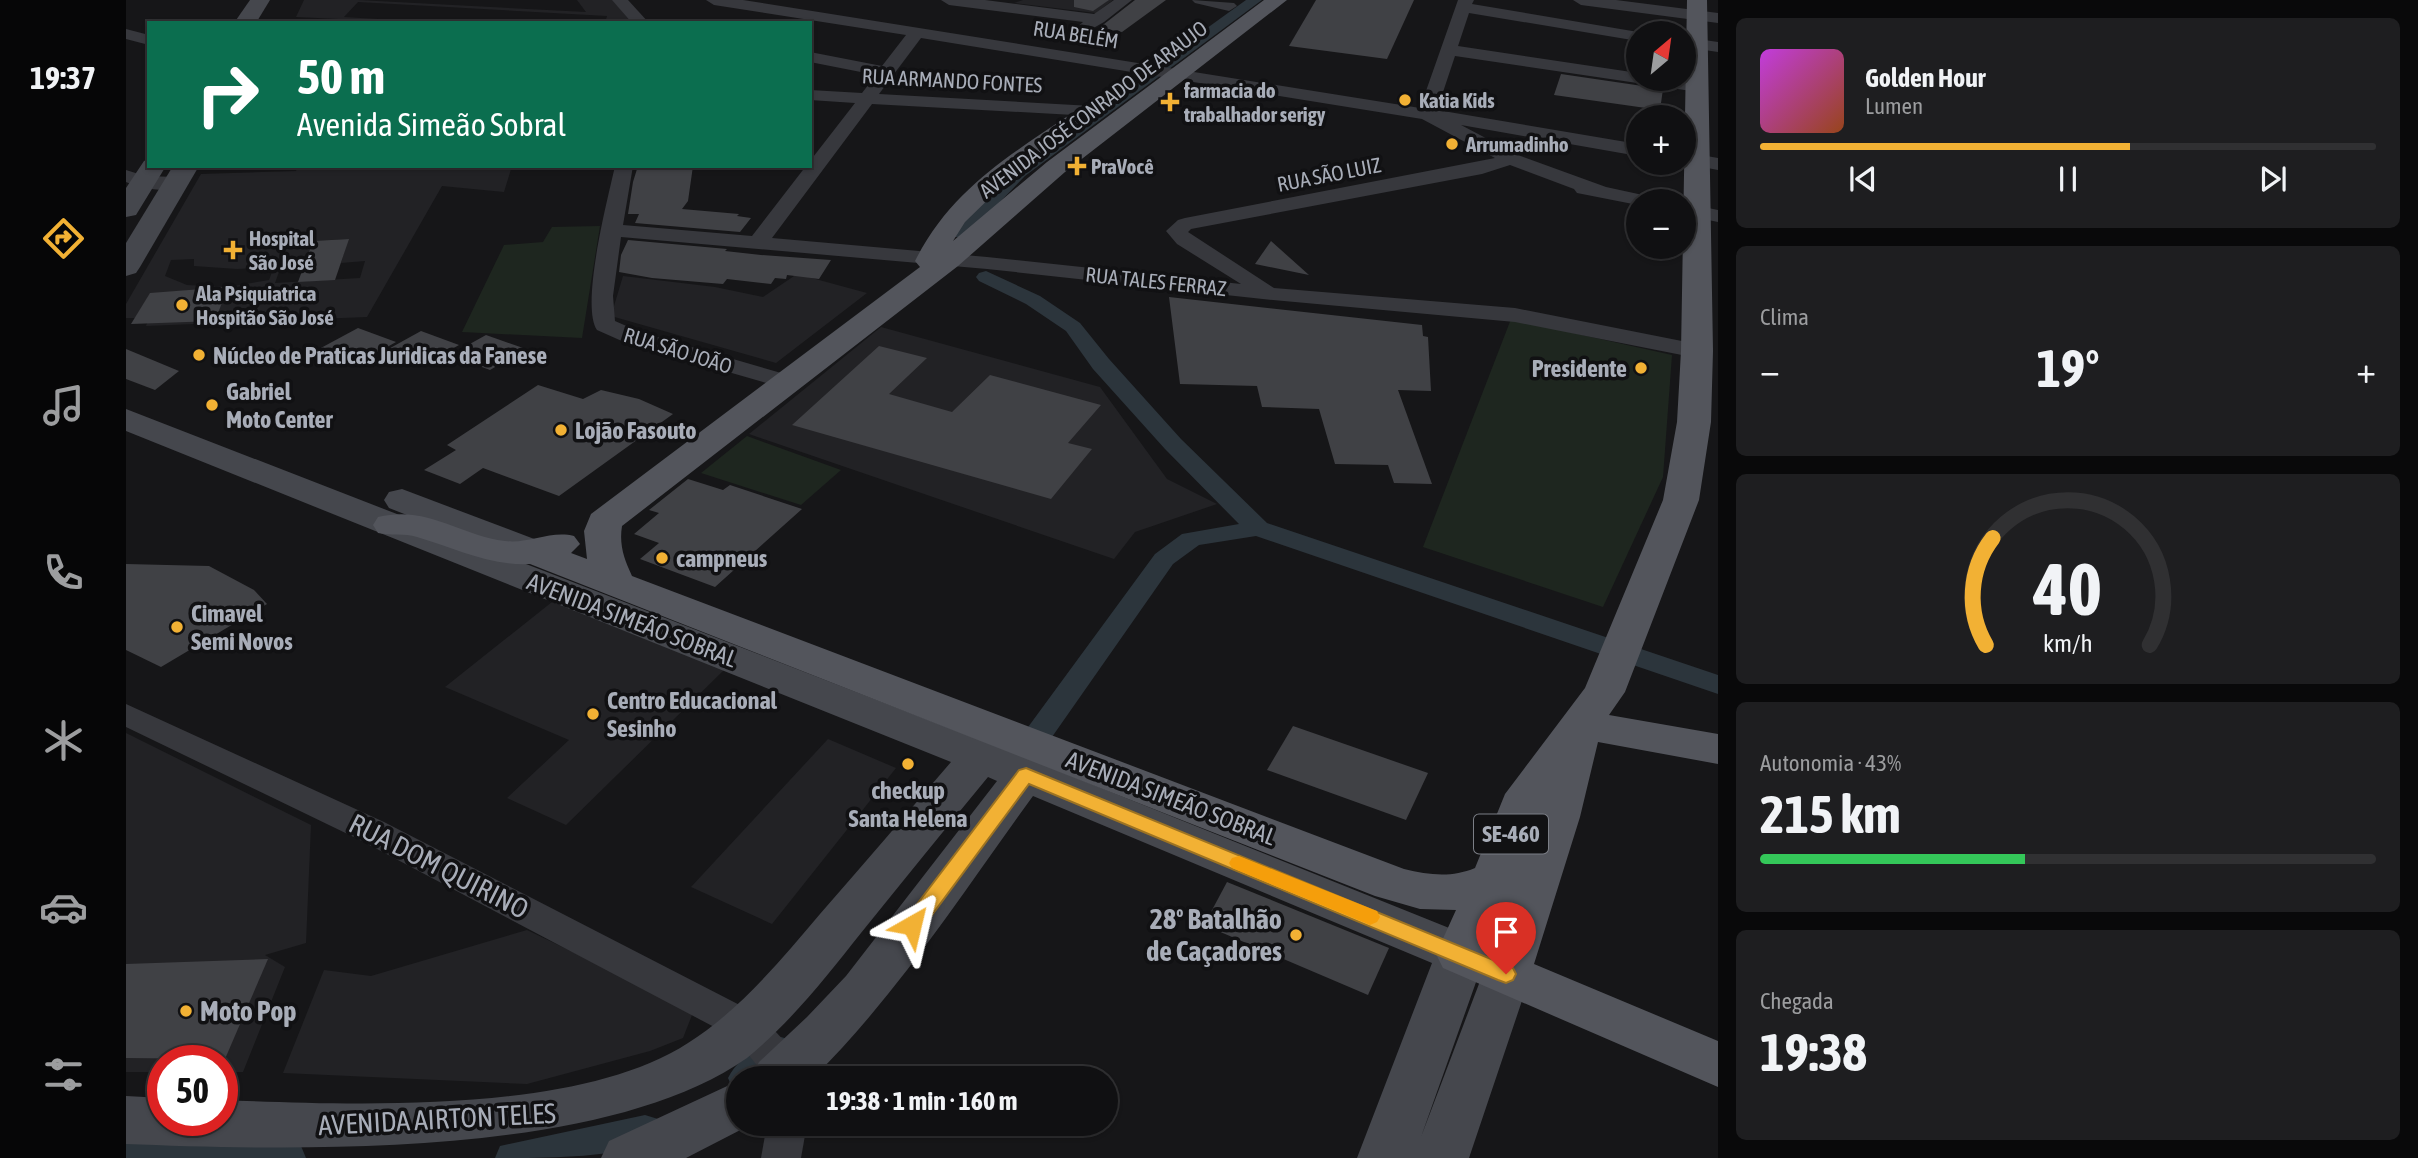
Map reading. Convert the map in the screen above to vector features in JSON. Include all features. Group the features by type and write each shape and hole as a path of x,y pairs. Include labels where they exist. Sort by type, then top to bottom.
{"main road":[{"path":"246,21 260,0"},
{"name":"AVENIDA JOSÉ CONRADO DE ARAUJO","path":"934,265 950,225 992,182 1149,69 1234,16 1277,0"},
{"path":"1201,31 1234,16"},
{"name":"AVENIDA JOSÉ CONRADO DE ARAUJO","path":"934,265 1177,73 1234,16"},
{"name":"SE-460","path":"1483,964 1495,879 1521,806 1593,709 1681,500 1694,422 1700,213 1699,87 1703,35"},
{"path":"126,209 141,175"},
{"path":"126,267 181,175"},
{"name":"AVENIDA SIMEÃO SOBRAL","path":"537,553 580,536 604,522 934,265"},
{"name":"AVENIDA SIMEÃO SOBRAL","path":"126,393 617,583 1016,755 1483,964 1718,1065"},
{"name":"AVENIDA SIMEÃO SOBRAL","path":"126,419 391,524 1016,755 1200,808 1411,889 1428,893 1469,891 1495,879"},
{"path":"391,524 406,522 425,527 490,551 508,554 537,553"},
{"path":"604,522 600,538 604,555 617,583"},
{"path":"1385,1158 1557,817 1593,709 1718,750"},
{"path":"791,1066 864,989 1016,755"},
{"name":"AVENIDA AIRTON TELES","path":"126,1120 353,1129 452,1124 552,1115 615,1101 659,1086 707,1059 751,1029 804,968 1016,755"},
{"path":"1441,1158 1483,964"},
{"path":"629,1158 726,1111"}],"street":[{"path":"621,0 639,21"},
{"name":"RUA BELÉM","path":"714,0 1048,52 1626,148"},
{"path":"949,0 1004,3 1099,19"},
{"path":"1048,52 1124,0"},
{"path":"1199,0 1234,16"},
{"path":"1581,0 1703,35"},
{"path":"1600,192 1511,159 1427,114 1464,3 1626,34"},
{"path":"757,244 917,32"},
{"path":"126,34 147,39"},
{"path":"1450,50 1626,76"},
{"path":"812,57 885,72"},
{"name":"RUA ARMANDO FONTES","path":"812,95 1092,111"},
{"name":"RUA SÃO LUIZ","path":"1273,294 1184,240 1176,230 1185,225 1482,168 1511,159"},
{"name":"RUA SÃO JOÃO","path":"624,168 601,315 610,329 787,382"},
{"name":"RUA SÃO LUIZ","path":"1482,168 1626,197"},
{"path":"141,175 181,175"},
{"name":"RUA TALES FERRAZ","path":"612,230 934,265 1515,315 1697,351"},
{"name":"RUA DOM QUIRINO","path":"126,714 372,831 751,1029"},
{"path":"751,1029 779,1066"},
{"path":"781,1158 785,1136"}],"shaded area":[{"path":"304,0 358,0 586,12 577,0 613,0 630,21 606,21 607,16 358,2 344,17 412,21 296,17"},
{"path":"1023,0 1113,0 1096,13 1014,3"},
{"name":"Hospital São José","path":"297,168 511,168 504,192 442,186 367,317 146,326 149,318 126,318 126,304 201,174 296,171","holes":["348,239 341,263 365,261 360,278 275,283 281,266 304,265 313,241","194,259 194,266 237,269 274,267 269,280 228,287 187,285 165,276 171,260","227,287 136,317 150,294"]},
{"path":"600,226 582,338 462,332 504,245 543,242 552,227"},
{"path":"797,274 867,293 776,363 611,316 623,276 715,287 763,297"},
{"path":"1511,319 1672,355 1663,477 1603,607 1423,547"},
{"path":"881,327 1100,387 1167,479 1217,504 1135,532 1114,559 749,434"},
{"path":"747,436 841,470 801,505 701,473"},
{"name":"Centro Educacional Sesinho","path":"552,602 724,670 566,825 507,798 569,740 445,687"},
{"path":"126,733 311,825 306,943 265,955 285,967 243,1072 238,1072 238,1045 147,1045 147,1072 126,1072"},
{"name":"Centro Educacional Sesinho","path":"828,739 896,768 772,924 691,887"},
{"path":"527,930 694,1010 683,1038 650,1051 527,1084 283,1073 324,970 371,976"}],"building":[{"path":"1074,0 1109,0 1093,11 1074,7"},
{"path":"1135,0 1166,0 1122,32 1099,28"},
{"path":"1316,0 1414,0 1387,59 1289,46"},
{"path":"1561,74 1626,84 1626,91 1663,91 1661,105 1626,105 1554,95"},
{"path":"693,168 688,201 682,209 739,214 737,216 751,218 740,232 635,223 639,214 628,214 633,182 637,169"},
{"path":"349,239 335,280 298,282 313,241"},
{"path":"628,240 831,260 819,279 787,275 786,279 775,278 771,284 727,279 723,284 652,278 619,272 621,255"},
{"path":"1271,241 1309,275 1255,264"},
{"name":"Ala Psiquiatrica Hospitão São José","path":"228,287 215,321 131,324 150,293"},
{"path":"1169,297 1422,325 1423,336 1428,337 1431,391 1398,390 1432,484 1394,483 1388,465 1335,464 1319,409 1262,407 1257,386 1180,384"},
{"path":"358,328 396,342 357,364 319,349"},
{"path":"421,331 459,345 422,366 383,352"},
{"path":"486,335 526,349 490,370 450,355"},
{"path":"879,346 927,358 889,394 952,412 990,375 1101,405 1068,443 1092,449 1051,499 792,425"},
{"path":"126,349 179,371 155,390 126,379"},
{"name":"Lojão Fasouto","path":"538,385 583,399 601,390 639,399 673,414 559,496 483,468 460,484 424,470 456,450 447,445"},
{"path":"688,479 723,490 730,485 802,509 715,587 640,559 659,543 634,534 659,513 649,510"},
{"name":"Cimavel Semi Novos","path":"126,564 209,566 254,590 267,604 161,667 126,650"},
{"path":"1293,726 1428,773 1406,820 1267,770"},
{"name":"28º Batalhão de Caçadores","path":"1227,882 1389,948 1368,995 1204,925"},
{"name":"Moto Pop","path":"268,959 231,1045 147,1045 147,1058 126,1058 126,964"}],"waterway":[{"path":"959,233 1019,172 1255,0"},
{"path":"986,277 1033,300 1073,327 1101,364 1173,444 1258,528"},
{"path":"1020,760 1164,559 1191,539 1258,528"},
{"path":"1258,528 1718,685"},
{"path":"762,1066 781,1052"},
{"path":"514,1158 560,1152 645,1131"},
{"path":"126,1150 287,1158"}],"slow traffic":[{"path":"1239,863 1370,917"}],"place":[{"name":"Katia Kids","path":"1405,100"},
{"name":"farmacia do trabalhador serigy","path":"1170,102"},
{"name":"Arrumadinho","path":"1452,144"},
{"name":"PraVocê","path":"1077,166"},
{"name":"Hospital São José","path":"233,250"},
{"name":"Ala Psiquiatrica Hospitão São José","path":"182,305"},
{"name":"Núcleo de Praticas Juridicas da Fanese","path":"199,355"},
{"name":"Presidente","path":"1641,368"},
{"name":"Gabriel Moto Center","path":"212,405"},
{"name":"Lojão Fasouto","path":"561,430"},
{"name":"campneus","path":"662,558"},
{"name":"Cimavel Semi Novos","path":"177,627"},
{"name":"Centro Educacional Sesinho","path":"593,714"},
{"name":"checkup Santa Helena","path":"908,764"},
{"name":"28º Batalhão de Caçadores","path":"1296,935"},
{"name":"Moto Pop","path":"186,1011"}],"route":[{"path":"912,925 1026,775 1506,974"}]}
